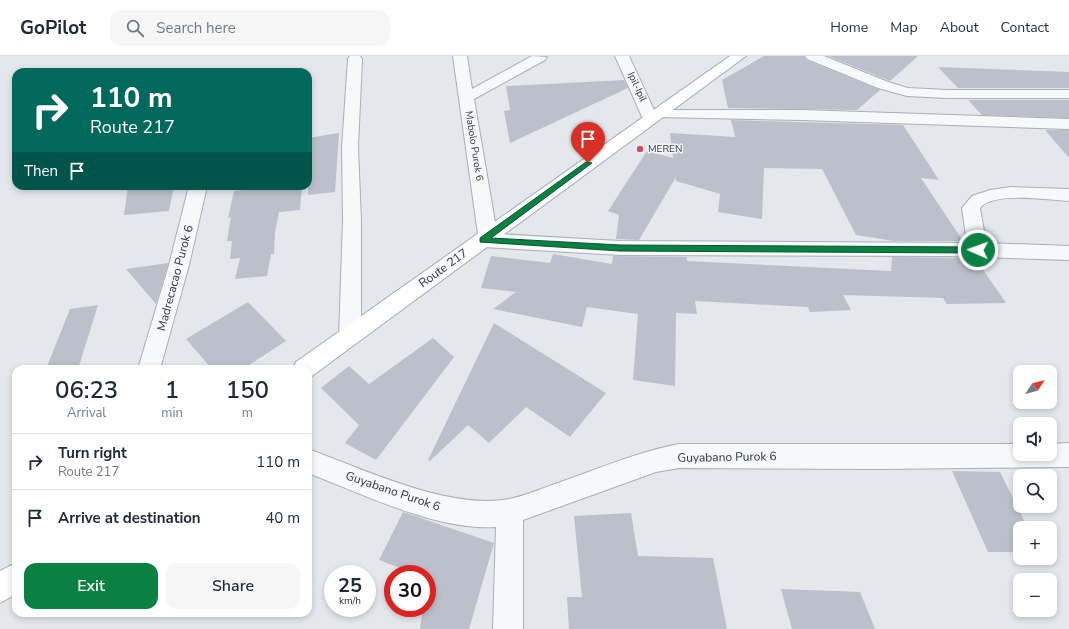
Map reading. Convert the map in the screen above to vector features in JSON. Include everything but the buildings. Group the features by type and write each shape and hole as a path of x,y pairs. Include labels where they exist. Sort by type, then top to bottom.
{"main road":[{"name":"Route 217","path":"310,365 739,56"},
{"path":"0,588 12,580"}],"street":[{"name":"Mabolo Purok 6","path":"460,56 467,97 485,238"},
{"name":"Ipil-Ipil","path":"622,56 655,116"},
{"path":"812,56 883,85 907,92 947,94 1069,94"},
{"path":"467,97 540,57"},
{"path":"350,336 352,221 350,147 355,59"},
{"path":"655,116 810,115 1069,124"},
{"name":"Madrecacao Purok 6","path":"150,365 176,278 197,190"},
{"path":"978,250 971,208 975,202 982,197 1000,194 1069,195"},
{"path":"485,238 620,248 978,250 1069,253"},
{"name":"Guyabano Purok 6","path":"312,462 422,503 477,515 510,511 532,505 656,460 679,456 878,457 1069,455"},
{"path":"508,629 510,511"}],"place":[{"name":"MEREN","path":"640,149"}],"route":[{"path":"588,163 482,240 620,248 978,250"}]}
